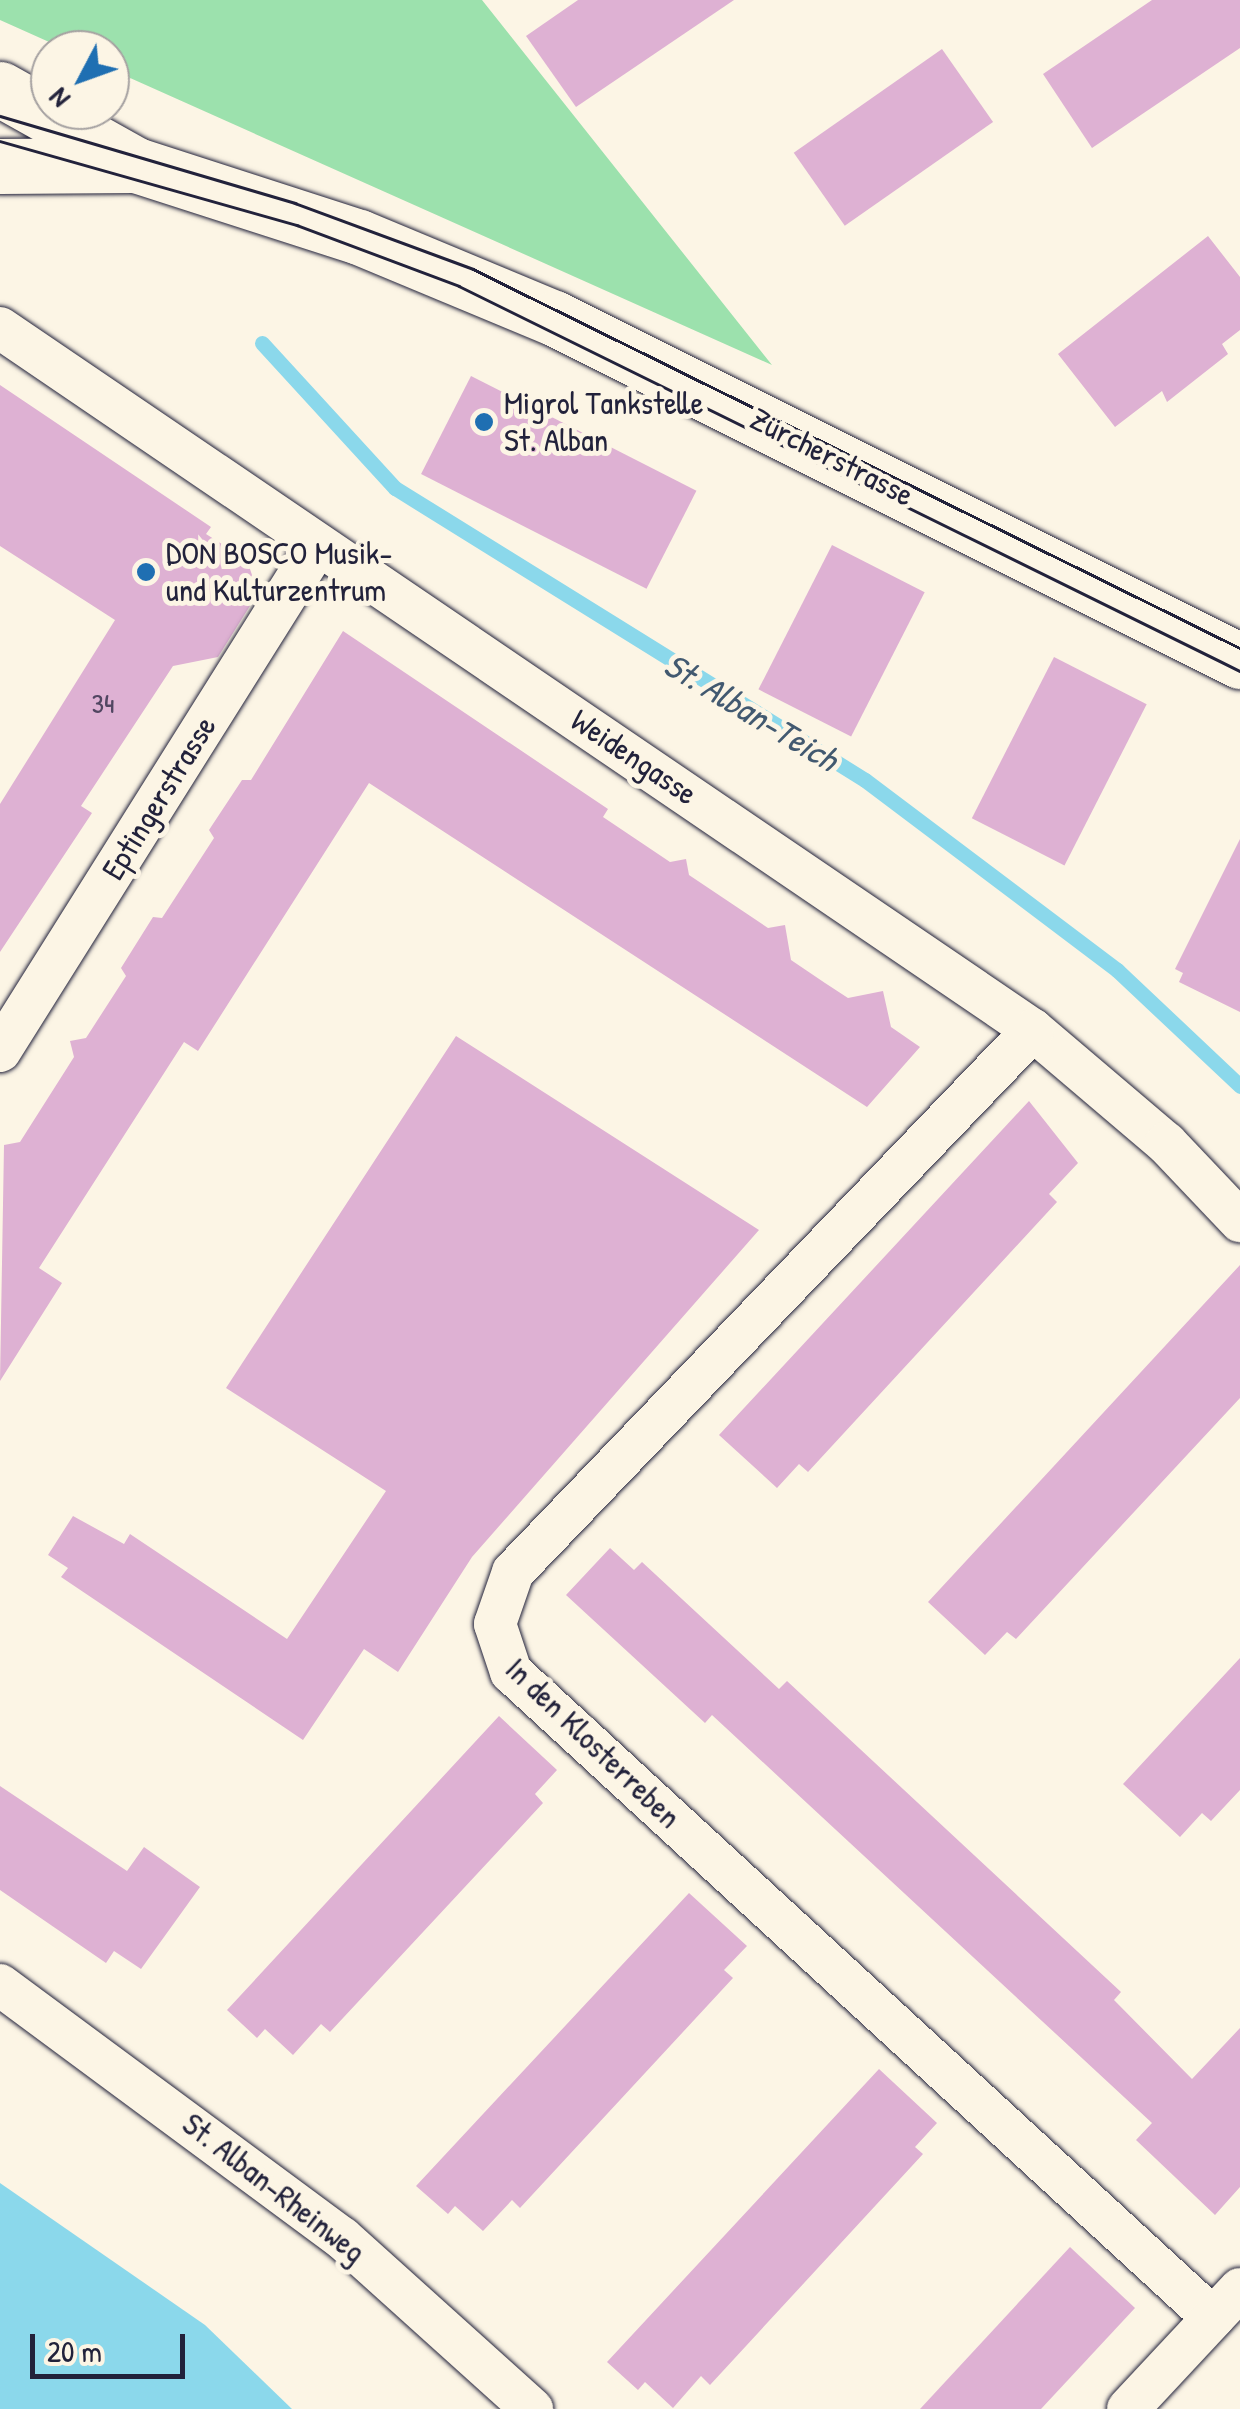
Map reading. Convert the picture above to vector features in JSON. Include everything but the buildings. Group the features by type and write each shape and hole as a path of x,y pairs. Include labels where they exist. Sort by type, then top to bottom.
{"main road":[{"name":"Zürcherstrasse","path":"0,90 136,165 450,270 1240,662"},
{"name":"Zürcherstrasse","path":"0,166 136,165"}],"street":[{"name":"Weidengasse","path":"0,328 1033,1030 1166,1143 1240,1221"},
{"name":"Eptingerstrasse","path":"0,1051 318,546"},
{"name":"In den Klosterreben","path":"1033,1030 512,1572 495,1624 511,1672 1226,2304"},
{"name":"St. Alban-Rheinweg","path":"0,1985 342,2238 532,2409"},
{"path":"1128,2409 1226,2304"}],"green space":[{"path":"0,0 482,0 772,365 130,78 130,30 30,30 30,33 0,20"}],"water":[{"path":"0,2183 205,2325 292,2409 0,2409"}],"waterway":[{"name":"St. Alban-Teich","path":"262,343 395,488 865,780 1117,970 1240,1086"}],"tram line":[{"path":"0,116 295,203 473,269 1240,648"},
{"path":"0,141 297,225 459,286 1240,671"}],"place":[{"name":"Migrol Tankstelle St. Alban","path":"484,422"},
{"name":"DON BOSCO Musik- und Kulturzentrum","path":"146,572"}]}
